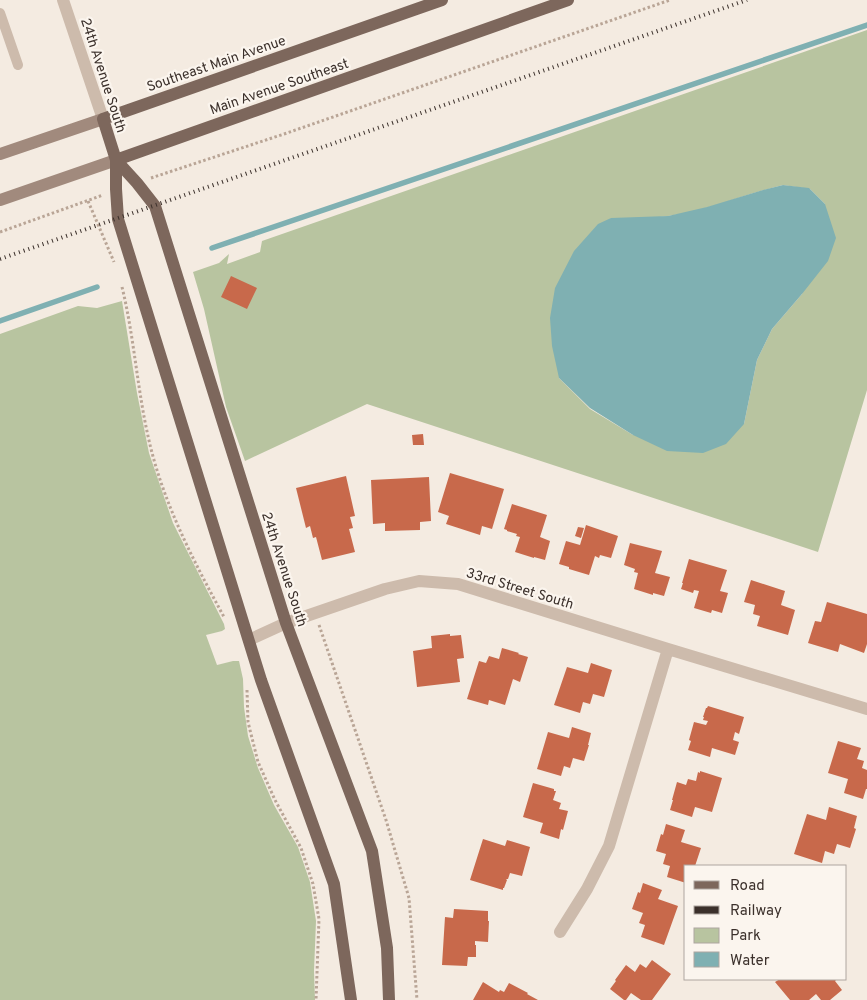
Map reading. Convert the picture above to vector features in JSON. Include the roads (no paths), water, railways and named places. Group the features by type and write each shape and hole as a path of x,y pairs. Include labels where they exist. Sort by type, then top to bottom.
{"main road":[{"name":"Southeast Main Avenue","path":"0,154 442,0"},
{"name":"Main Avenue Southeast","path":"0,200 568,0"},
{"name":"24th Avenue South","path":"103,119 116,160 118,219 248,640 334,884 351,1000"},
{"name":"24th Avenue South","path":"116,160 137,182 155,206 286,623 372,852 387,948 389,1000"}],"street":[{"name":"24th Avenue South","path":"63,0 103,119"},
{"name":"33rd Street South","path":"248,640 286,623 385,589 419,582 458,584 867,709"},
{"path":"560,932 588,889 609,846 668,649"}],"lane":[{"path":"0,13 18,65"}],"water":[{"path":"783,185 809,188 825,204 836,238 828,261 772,329 757,360 744,424 726,444 703,453 667,451 633,435 590,408 559,378 552,346 550,318 555,288 574,251 598,224 611,218 668,216"}],"waterway":[{"path":"212,248 867,25"},
{"path":"0,321 97,287"}],"railway":[{"path":"0,259 747,0"}]}
